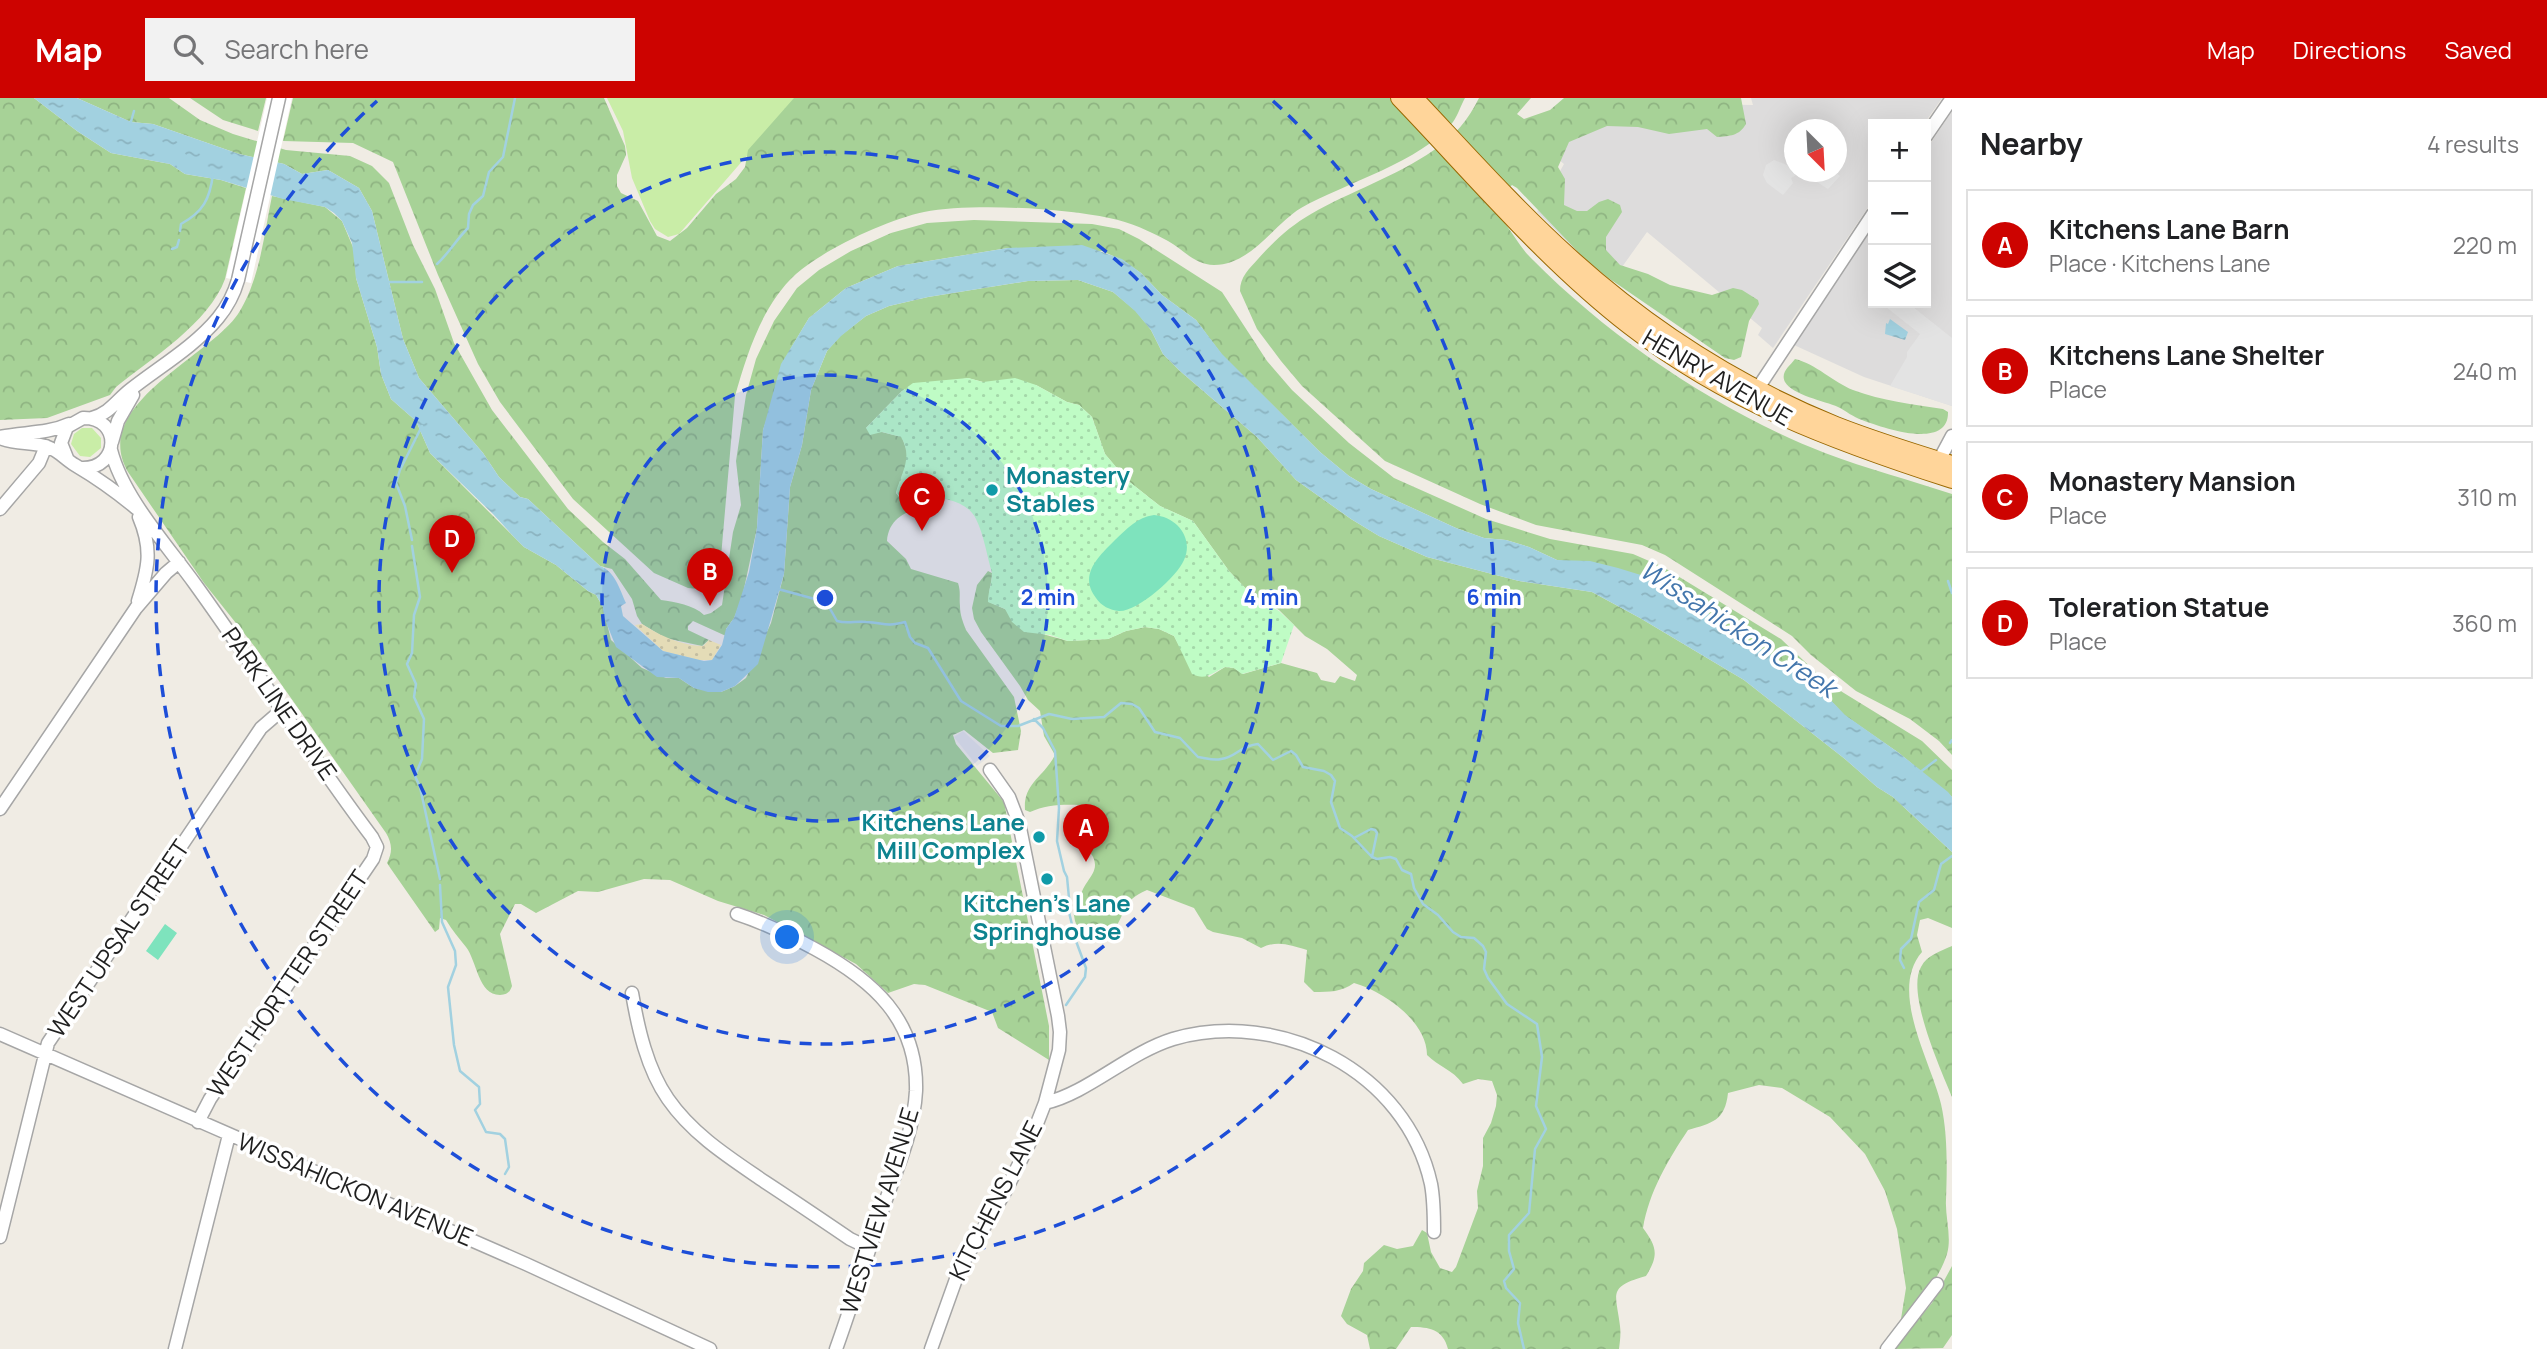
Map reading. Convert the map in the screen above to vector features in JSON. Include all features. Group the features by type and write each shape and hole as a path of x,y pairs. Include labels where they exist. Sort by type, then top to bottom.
{"main road":[{"name":"HENRY AVENUE","path":"1399,98 1510,206"},
{"name":"HENRY AVENUE","path":"1415,98 1578,283 1630,327 1685,365 1753,396 1941,466 1952,480"}],"street":[{"path":"0,438 18,433 50,431 106,412 217,320 229,303 238,280 279,98"},
{"path":"1931,129 1952,98"},
{"path":"1753,396 1868,222"},
{"path":"80,467 97,466 106,459 120,416 144,381"},
{"path":"92,418 108,429 118,471 140,511"},
{"path":"67,458 62,448 62,437 67,427 75,421"},
{"path":"1941,466 1952,436"},
{"path":"0,438 11,443 46,446 105,483 140,511"},
{"path":"0,509 39,463 46,446"},
{"path":"126,499 142,525 149,556 147,578 136,608"},
{"name":"PARK LINE DRIVE","path":"140,511 283,709 373,837 377,847"},
{"path":"0,809 136,608 163,576 179,562"},
{"name":"WEST UPSAL STREET","path":"0,1237 50,1038 261,728 283,709"},
{"name":"KITCHENS LANE","path":"931,1349 960,1268 1018,1168 1045,1103 1059,1050 1059,1024 1019,823 1009,797 990,770"},
{"name":"WEST HORTTER STREET","path":"198,1122 210,1099 377,854 377,847"},
{"name":"WESTVIEW AVENUE","path":"737,914 777,929 854,971 889,1005 903,1030 912,1058 916,1079 914,1111 907,1138 836,1349"},
{"path":"632,993 642,1037 656,1078 668,1099 687,1122 701,1137 734,1161 850,1239 869,1248"},
{"path":"1045,1103 1064,1097 1152,1047 1201,1033 1251,1031 1307,1044 1354,1070 1399,1116 1426,1169 1433,1195 1434,1232"},
{"name":"WISSAHICKON AVENUE","path":"0,1034 526,1264 710,1349"},
{"name":"WEST HORTTER STREET","path":"175,1349 229,1135"},
{"path":"1887,1349 1937,1284"}],"shaded area":[{"path":"1751,98 1942,98 1927,119 1868,119 1868,207 1773,348 1758,335 1762,328 1647,232 1612,281 1537,212 1564,164 1516,125 1598,103 1753,105"},
{"path":"1952,111 1952,406 1864,377 1794,345 1868,234 1868,308 1931,308 1931,142"},
{"path":"1774,160 1784,164 1784,182 1793,183 1783,195 1767,183 1763,175 1766,165"},
{"path":"1817,182 1834,182 1828,189"},
{"path":"1887,308 1914,308 1952,338 1952,406 1890,386 1907,357 1907,352 1920,334"},
{"path":"963,731 990,756 977,766 954,737"}],"green space":[{"path":"0,98 34,98 111,153 170,164 185,174 221,180 246,188 225,279 206,310 178,339 116,387 110,395 47,418 0,420"},
{"path":"77,98 169,98 200,120 233,134 286,150 350,156 372,166 389,183 413,245 435,289 454,343 492,410 568,509 625,559 661,600 690,606 704,615 722,605 733,532 741,505 736,461 746,395 756,359 774,321 797,288 819,270 851,251 891,233 927,223 974,220 1092,224 1119,229 1139,239 1222,292 1267,361 1292,390 1349,443 1394,478 1486,519 1550,539 1633,554 1663,567 1781,639 1826,682 1922,741 1952,770 1952,797 1899,753 1844,715 1823,692 1673,591 1644,576 1557,560 1506,540 1484,538 1371,489 1349,476 1320,452 1222,355 1196,320 1162,295 1141,273 1102,251 1008,248 898,266 846,288 809,318 791,348 763,430 757,528 742,598 726,629 726,636 693,621 688,630 709,640 702,646 665,638 642,624 632,599 612,569 600,566 528,499 520,497 499,477 483,453 419,378 403,339 372,211 359,188 328,170 302,174 284,164 239,154 153,124 131,122"},
{"path":"190,98 266,98 258,131 223,120"},
{"path":"293,98 604,98 625,146 626,155 617,175 617,186 621,193 638,201 657,236 670,241 687,228 716,194 736,179 745,167 748,150 794,98 1465,98 1453,122 1422,149 1382,171 1301,208 1261,243 1227,263 1201,263 1161,237 1117,220 1067,212 991,207 944,209 909,216 874,229 808,264 784,286 765,315 735,396 719,580 709,590 688,588 654,573 573,499 500,402 478,364 438,275 393,162 353,143 283,141"},
{"path":"607,98 797,98 679,234 668,237 655,229 650,221 632,178 623,131"},
{"path":"1479,98 1531,98 1517,114 1524,119 1550,110 1564,98 1741,98 1746,124 1734,135 1717,137 1707,129 1669,134 1638,127 1607,126 1569,142 1558,167 1565,179 1564,205 1577,211 1587,211 1608,199 1620,205 1622,212 1606,237 1606,250 1620,265 1670,285 1712,295 1733,288 1758,300 1759,304 1749,321 1741,357 1734,360 1725,358 1607,277 1582,256 1512,185 1489,207 1529,256 1564,290 1632,345 1707,395 1746,417 1825,453 1952,494 1952,755 1939,741 1910,719 1856,691 1792,636 1665,555 1642,545 1536,525 1480,504 1385,461 1302,386 1257,329 1240,286 1246,274 1270,246 1311,214 1404,168 1434,150 1460,127"},
{"path":"272,196 325,207 342,221 355,252 356,278 377,347 381,374 391,399 416,421 430,453 524,547 556,565 596,595 603,607 611,640 642,668 666,678 679,678 694,688 721,692 746,678 771,623 784,574 790,487 802,445 811,390 827,351 840,336 866,316 889,306 1028,281 1078,280 1113,292 1136,311 1151,330 1163,354 1257,437 1296,480 1379,536 1427,557 1519,581 1592,592 1744,680 1893,797 1952,852 1952,928 1928,918 1920,920 1917,935 1922,952 1913,968 1909,986 1915,1027 1941,1104 1946,1140 1948,1247 1933,1283 1900,1325 1906,1288 1897,1229 1885,1191 1865,1154 1830,1117 1782,1088 1759,1085 1728,1093 1720,1115 1710,1123 1688,1130 1667,1165 1650,1202 1643,1228 1654,1246 1653,1262 1646,1276 1625,1284 1617,1293 1619,1349 1448,1349 1443,1337 1434,1330 1411,1327 1396,1349 1370,1349 1367,1335 1347,1324 1341,1316 1351,1289 1363,1271 1364,1263 1384,1245 1397,1249 1413,1246 1422,1230 1427,1233 1431,1252 1440,1268 1452,1272 1456,1267 1478,1208 1477,1191 1483,1166 1483,1138 1496,1106 1497,1095 1492,1081 1478,1079 1463,1084 1427,1055 1425,1042 1412,1019 1378,993 1354,983 1335,991 1314,992 1304,982 1307,950 1278,944 1261,948 1242,938 1213,932 1207,929 1194,908 1147,890 1132,899 1109,935 1097,942 1082,939 1073,910 1080,902 1082,891 1095,865 1092,856 1080,841 1077,830 1087,812 1080,805 1048,806 1030,812 1025,810 1027,793 1055,755 1044,736 1040,711 1028,700 981,632 972,608 977,585 988,571 992,573 989,602 1005,609 1039,633 1068,641 1108,639 1145,627 1159,629 1174,636 1183,653 1209,677 1225,667 1234,668 1243,674 1281,663 1317,673 1321,680 1335,683 1340,676 1355,681 1357,675 1327,649 1305,636 1279,610 1252,595 1229,571 1193,521 1160,506 1127,480 1105,454 1092,417 1079,405 1067,402 1036,385 983,382 968,378 902,391 866,428 902,437 909,457 896,493 900,498 926,500 929,506 914,510 896,520 891,526 887,541 906,559 911,569 958,583 966,630 1014,697 1021,731 1018,750 993,753 964,730 953,735 956,744 1004,802 1049,1026 1049,1060 998,1028 992,1012 925,985 914,984 888,993 856,964 764,915 718,901 670,880 644,879 598,892 578,891 536,913 521,904 515,904 500,934 512,986 505,994 493,994 482,984 470,953 446,920 440,918 439,929 435,932 391,869 387,863 391,848 386,833 255,647 204,583 128,472 120,448 125,425 138,404 157,384 223,331 238,314 256,272"},
{"path":"1795,359 1864,394 1943,409 1948,412 1945,424 1938,431 1927,434 1884,428 1794,391 1785,382 1784,375"},
{"path":"968,378 983,382 1015,378 1079,405 1092,417 1105,454 1127,480 1160,506 1193,521 1229,571 1252,595 1279,611 1294,625 1281,663 1242,674 1234,668 1225,667 1201,677 1192,674 1174,636 1159,629 1145,627 1108,639 1068,641 1050,635 1024,632 1012,622 1005,609 988,602 992,573 976,519 962,505 942,498 900,498 896,492 906,458 901,437 882,432 870,435 866,428 913,383"},
{"path":"82,428 92,428 101,438 101,448 90,457 80,456 71,444 74,434"},
{"path":"1154,515 1170,520 1181,530 1187,544 1184,560 1165,584 1146,600 1127,610 1112,610 1098,601 1091,590 1089,581 1093,566 1128,528 1142,518"},
{"path":"165,924 177,933 158,960 146,951"},
{"path":"1952,946 1952,1097 1921,1012 1918,979 1921,967 1927,959"},
{"path":"1952,1266 1952,1335 1943,1348 1893,1349 1932,1303"}],"sand":[{"path":"642,624 679,642 703,646 709,640 721,645 712,660 698,660 663,651 635,625"}],"water":[{"path":"34,98 77,98 131,122 153,124 239,154 284,164 302,174 328,170 359,188 372,211 403,339 419,378 483,453 499,477 520,497 528,499 600,566 610,572 626,603 621,606 623,616 663,651 704,661 712,660 734,618 749,572 757,528 763,430 781,364 809,318 846,288 898,266 1008,248 1082,245 1122,259 1141,273 1162,295 1196,320 1222,354 1320,452 1349,476 1371,489 1484,538 1506,540 1557,560 1590,561 1644,576 1673,591 1774,657 1823,692 1845,715 1948,792 1952,797 1952,852 1893,797 1744,680 1640,618 1592,592 1519,581 1427,557 1379,536 1351,519 1296,480 1257,437 1180,371 1163,354 1151,330 1135,311 1113,292 1078,280 1028,281 889,306 866,316 841,336 827,351 811,390 802,445 790,487 784,574 758,664 735,686 721,692 694,688 679,678 657,677 616,647 604,617 603,607 596,595 556,565 524,547 430,453 416,421 391,399 381,374 377,347 356,278 352,243 342,221 334,213 325,207 283,199 221,180 185,174 170,164 111,153"},
{"path":"1890,319 1908,332 1905,340 1885,334 1886,323 1888,324"}],"pier":[{"path":"267,98 292,98 251,283 226,278"}],"waterway":[{"path":"437,264 468,228 469,214 473,205 483,196 489,172 503,157 515,98"},
{"path":"130,125 134,111"},
{"path":"180,231 181,224 195,215 204,204 213,174"},
{"path":"172,249 177,247 179,240"},
{"path":"387,282 422,282"},
{"path":"412,540 405,506 396,483 422,426"},
{"path":"412,546 420,597 414,615 412,653 407,664 416,684 414,697 424,719 422,759 415,776 420,787 440,879"},
{"path":"1948,581 1952,593"},
{"name":"KITCHENS LANE","path":"778,589 822,601 837,621 889,624 905,622 910,637 915,643 928,648 961,701 1001,726 1018,726 1049,714 1072,719 1104,717 1121,703 1132,704 1139,708 1155,732 1180,738 1198,757 1216,760 1226,758 1258,744 1273,760 1291,751 1303,767 1331,775 1335,781 1331,802 1340,828 1352,836 1372,857 1396,859 1402,870 1411,874 1414,888 1423,904 1438,915 1453,932 1461,937 1474,938 1483,946 1486,952 1484,969 1507,1004 1537,1024 1542,1057 1536,1106 1546,1129 1535,1149 1529,1213 1509,1235 1509,1251 1514,1269 1504,1281 1506,1288 1520,1303 1518,1323 1524,1349"},
{"path":"1034,719 1043,728 1055,751 1059,808 1057,841 1067,877 1067,904 1086,968 1085,977 1066,1005"},
{"path":"1919,773 1936,760"},
{"name":"KITCHENS LANE","path":"1354,838 1371,829 1375,830 1377,833 1372,857"},
{"path":"1904,968 1900,960 1901,949 1911,939 1919,902 1934,890 1941,864 1952,856"},
{"path":"440,885 442,922 455,951 456,965 448,987 454,1045 460,1071 479,1087 480,1104 475,1110 486,1132 500,1134 505,1139 509,1167 505,1174"}],"place":[{"name":"Monastery Stables","path":"992,490"},
{"name":"Monastery Mansion","path":"922,531"},
{"name":"Toleration Statue","path":"452,573"},
{"name":"Kitchens Lane Shelter","path":"710,606"},
{"name":"Kitchens Lane Mill Complex","path":"1039,837"},
{"name":"Kitchens Lane Barn","path":"1086,862"},
{"name":"Kitchen's Lane Springhouse","path":"1047,879"}],"water label":[{"name":"Wissahickon Creek","path":"1738,629"}]}
